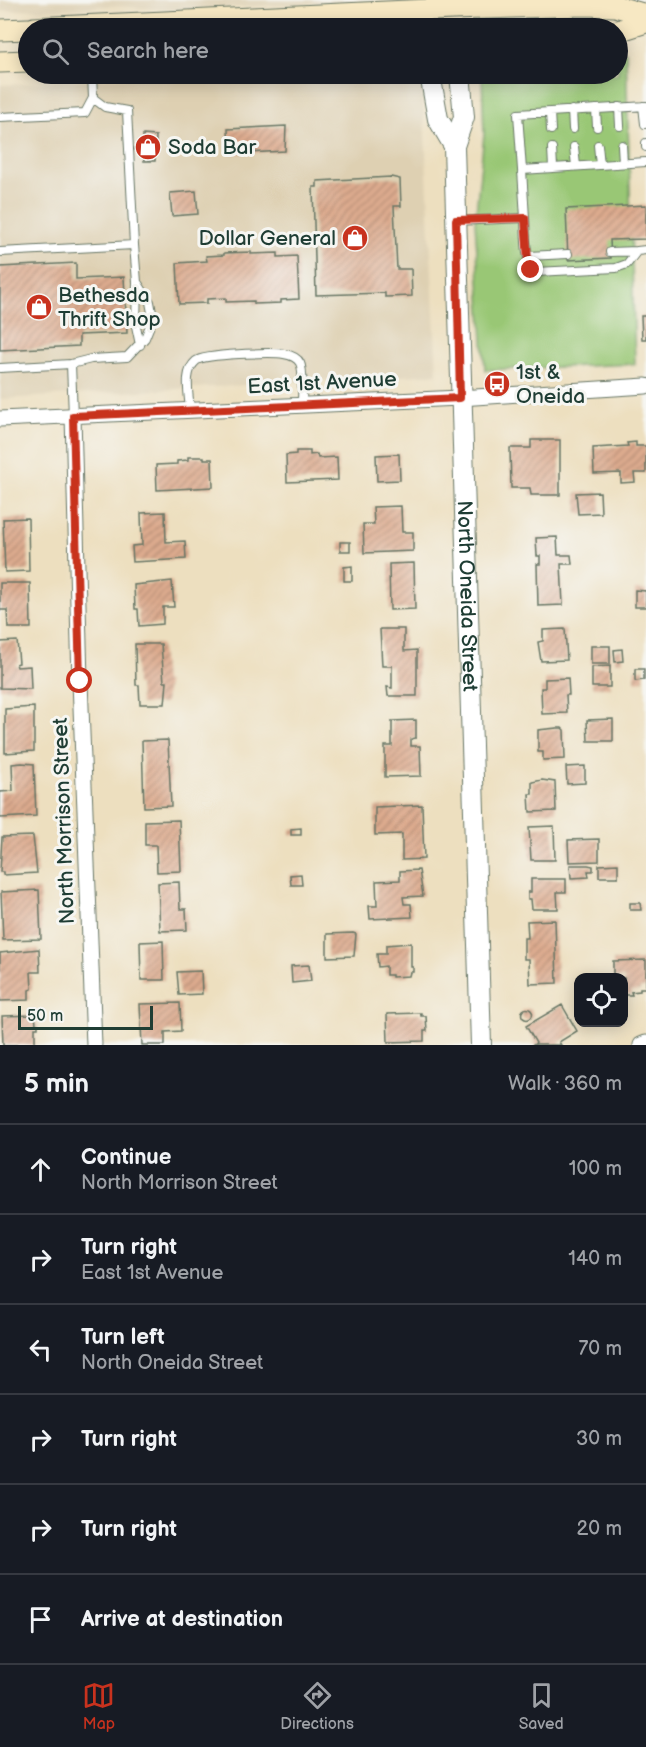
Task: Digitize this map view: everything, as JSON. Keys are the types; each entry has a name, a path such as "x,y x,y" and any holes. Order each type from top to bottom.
{"main road":[{"path":"295,18 584,5 615,6 646,15"},
{"path":"628,28 646,22"},
{"path":"0,30 18,29"},
{"path":"0,62 18,61"}],"street":[{"name":"North Oneida Street","path":"432,84 438,119 454,146"},
{"name":"North Oneida Street","path":"461,84 464,117 454,146 481,1045"},
{"name":"East 1st Avenue","path":"0,419 460,398 646,386"},
{"name":"North Morrison Street","path":"73,416 80,681 94,1045"},
{"path":"641,1045 646,1043"}],"lane":[{"path":"0,117 85,114 93,98 92,84"},
{"path":"93,98 105,107 126,111 137,282 136,326 140,345"},
{"path":"642,250 627,264 616,268 536,272 531,270 527,247 518,114 645,106 645,124"},
{"path":"619,107 620,126"},
{"path":"596,109 597,127"},
{"path":"572,110 573,129"},
{"path":"550,112 550,130"},
{"path":"598,145 600,165"},
{"path":"622,145 623,163"},
{"path":"574,147 576,166"},
{"path":"552,148 553,168"},
{"path":"522,170 646,162"},
{"path":"456,220 525,218"},
{"path":"0,252 134,245"},
{"path":"610,252 642,250"},
{"path":"528,256 568,254"},
{"path":"0,368 71,364 91,359 127,357 140,345 150,329 153,318 150,302 137,282"},
{"path":"190,410 188,379 190,369 197,359 210,356 283,353 295,357 301,364 302,405"},
{"path":"71,364 73,416"}],"shaded area":[{"path":"0,0 385,0 187,10 109,6 0,11"},
{"path":"422,84 437,374 0,399 0,85"}],"green space":[{"path":"482,84 627,84 635,364 485,370 475,222 484,134"}],"building":[{"path":"286,126 285,151 229,154 228,129"},
{"name":"Soda Bar","path":"143,135 156,136 155,161 144,161"},
{"name":"Dollar General","path":"391,177 400,179 401,206 394,206 397,269 411,269 412,296 385,297 385,293 316,295 313,187 317,187 317,181"},
{"path":"196,191 198,214 172,216 170,193"},
{"path":"646,205 646,239 610,240 611,258 568,260 566,209"},
{"path":"251,252 251,254 278,253 278,257 297,256 299,299 281,300 281,303 254,304 254,301 226,302 226,298 207,299 207,303 179,304 177,263 207,261 206,256 224,255 224,253"},
{"name":"Bethesda Thrift Shop","path":"76,263 76,279 124,277 127,333 79,335 79,346 0,350 0,267"},
{"path":"641,316 646,316 646,339 642,339"},
{"path":"531,440 560,440 560,495 531,495 530,488 511,488 510,448 531,448"},
{"path":"636,442 636,446 646,446 646,473 634,473 635,482 621,483 621,473 594,474 593,448 628,446 627,443"},
{"path":"296,451 310,451 310,455 317,454 318,458 337,457 338,480 287,482 286,455 296,454"},
{"path":"399,454 400,480 377,481 376,455"},
{"path":"188,457 212,459 213,487 157,490 156,465 177,464 177,461 188,460"},
{"path":"600,492 601,513 578,514 576,493"},
{"path":"401,506 402,532 413,532 413,551 364,553 363,524 374,524 373,507"},
{"path":"165,512 166,542 185,541 186,559 133,562 132,546 142,545 141,513"},
{"path":"28,518 29,571 5,572 3,519"},
{"path":"557,537 558,555 571,555 572,564 561,564 563,605 538,606 537,564 540,564 540,556 537,556 536,538"},
{"path":"340,542 350,542 350,551 340,551"},
{"path":"414,563 415,609 390,610 389,564"},
{"path":"352,566 352,581 344,581 344,567"},
{"path":"172,581 174,607 163,607 163,624 139,626 138,609 135,609 134,585"},
{"path":"0,583 30,583 31,628 8,628 7,610 0,610"},
{"path":"635,590 646,591 646,607 635,607"},
{"path":"380,629 404,629 404,651 417,650 417,696 388,696 387,687 392,688 392,666 382,666"},
{"path":"565,629 567,660 541,661 538,642 543,641 543,630"},
{"path":"17,641 19,663 16,664 17,667 30,666 31,689 0,688 0,642"},
{"path":"135,644 161,644 164,682 167,682 165,704 140,704 139,685 136,685"},
{"path":"591,646 610,646 610,664 591,664"},
{"path":"622,649 623,661 615,662 614,650"},
{"path":"610,666 610,687 592,687 592,667"},
{"path":"635,669 644,669 644,680 635,681"},
{"path":"568,678 567,713 542,714 541,688 545,688 545,679"},
{"path":"34,707 34,751 5,753 5,709"},
{"path":"613,719 613,741 588,741 587,720"},
{"path":"416,720 416,738 411,739 411,746 420,746 421,776 385,777 385,746 392,746 392,721"},
{"path":"562,728 565,759 543,760 543,752 538,752 538,730"},
{"path":"168,740 171,806 144,807 142,741"},
{"path":"12,764 34,764 36,816 0,818 0,792 13,791"},
{"path":"585,766 585,783 567,784 566,767"},
{"path":"542,780 555,782 556,811 530,812 529,794 532,794 532,782"},
{"path":"422,805 424,859 402,860 402,834 375,835 375,807"},
{"path":"179,820 181,871 157,872 156,845 145,845 145,821"},
{"path":"554,826 555,860 531,860 529,827"},
{"path":"301,828 301,835 291,835 291,829"},
{"path":"33,836 37,873 3,875 3,872 0,872 2,837"},
{"path":"599,839 599,861 569,862 568,840"},
{"path":"618,864 618,877 599,877 599,865"},
{"path":"570,865 593,866 593,871 588,871 589,877 571,878"},
{"path":"419,870 423,896 403,897 404,904 411,904 412,917 370,919 369,906 377,906 376,881 400,880 400,871"},
{"path":"301,874 302,885 291,885 290,875"},
{"path":"531,879 566,879 566,892 557,892 558,909 532,909 531,899 528,899 528,892 531,892"},
{"path":"179,882 180,909 186,909 187,930 160,931 158,883"},
{"path":"39,890 41,939 3,940 1,892"},
{"path":"630,903 640,903 641,910 630,910"},
{"path":"555,920 557,983 530,984 529,959 524,959 524,938 528,938 527,921"},
{"path":"327,934 356,934 354,956 327,957"},
{"path":"163,941 164,980 141,980 140,942"},
{"path":"411,943 413,972 410,972 409,976 392,977 392,975 386,975 386,966 378,967 377,954 386,954 386,945"},
{"path":"39,949 40,972 31,972 32,989 29,990 29,1000 0,1001 0,953"},
{"path":"646,960 646,988 640,988 640,991 631,992 632,995 628,995 628,973 613,973 613,961"},
{"path":"309,965 311,981 292,983 291,966"},
{"path":"201,971 202,994 179,995 177,972"},
{"path":"180,1003 181,1031 165,1032 165,1045 142,1045 140,1004"},
{"path":"562,1005 577,1031 559,1042 561,1045 533,1045 536,1043 526,1026"},
{"path":"527,1008 533,1014 527,1020 521,1014"},
{"path":"421,1013 421,1016 426,1016 427,1031 424,1031 424,1041 388,1042 387,1014"},
{"path":"35,1015 38,1028 35,1028 35,1045 3,1045 2,1016"}],"place":[{"name":"Soda Bar","path":"148,147"},
{"name":"Dollar General","path":"355,238"},
{"name":"Bethesda Thrift Shop","path":"39,307"},
{"name":"1st & Oneida","path":"497,384"}],"route":[{"path":"80,681 73,416 460,398 456,220 525,218 528,261 531,270"}]}
